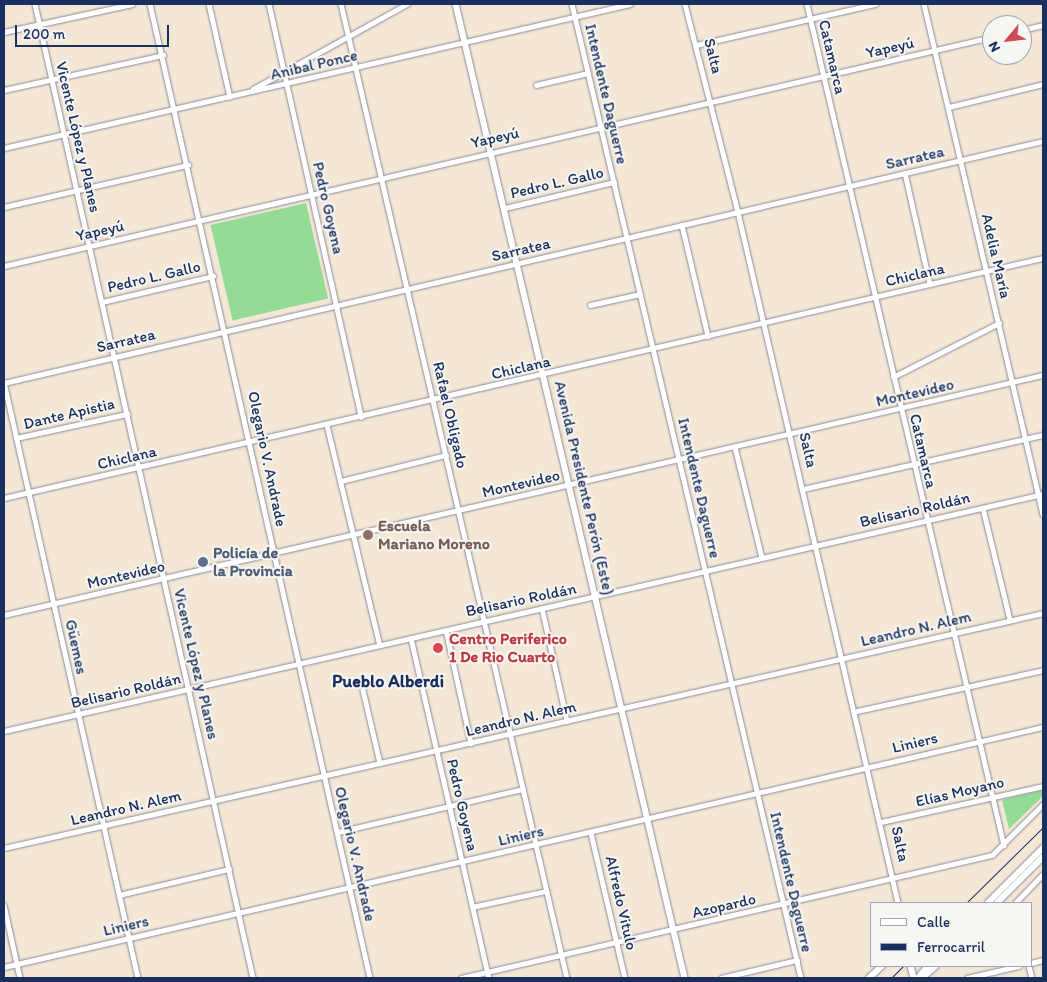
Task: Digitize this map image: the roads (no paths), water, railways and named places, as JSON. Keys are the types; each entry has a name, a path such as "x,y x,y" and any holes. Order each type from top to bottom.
{"main road":[{"name":"Avenida Presidente Perón (Este)","path":"456,4 519,264 543,376 685,978"},
{"path":"989,902 1043,848"},
{"path":"998,902 1043,857"},
{"path":"869,978 881,967"},
{"path":"916,978 927,967"},
{"path":"922,978 935,967"}],"street":[{"name":"Vicente López y Planes","path":"35,4 254,978"},
{"path":"4,32 132,4"},
{"name":"Olegario V. Andrade","path":"150,4 226,331 274,554 370,978"},
{"path":"209,4 230,97"},
{"name":"Pedro Goyena","path":"269,4 361,417"},
{"name":"Rafael Obligado","path":"342,4 567,978"},
{"path":"393,4 395,10"},
{"path":"247,93 407,4"},
{"name":"Intendente Daguerre","path":"572,4 801,978"},
{"name":"Anibal Ponce","path":"4,148 176,110 628,4"},
{"name":"Salta","path":"685,4 738,212 857,711 898,902"},
{"name":"Catamarca","path":"807,4 874,297 1004,845"},
{"path":"696,45 875,4"},
{"name":"Adelia María","path":"924,4 1041,495 1043,514"},
{"name":"Yapeyú","path":"4,266 491,151 982,39"},
{"path":"4,90 163,55"},
{"path":"536,85 588,73"},
{"path":"949,107 1043,84"},
{"name":"Sarratea","path":"4,382 1043,141"},
{"path":"4,207 188,164"},
{"path":"905,173 930,284"},
{"name":"Pedro L. Gallo","path":"505,208 614,182"},
{"path":"682,225 708,336"},
{"name":"Chiclana","path":"4,498 543,376 1043,258"},
{"name":"Pedro L. Gallo","path":"102,302 213,276"},
{"path":"590,306 640,294"},
{"path":"893,377 999,323"},
{"name":"Montevideo","path":"4,615 354,536 1043,375"},
{"name":"Güemes","path":"4,382 138,978"},
{"name":"Dante Apistia","path":"16,438 127,414"},
{"path":"327,425 380,645"},
{"path":"803,489 1043,436"},
{"path":"735,447 762,558"},
{"path":"341,481 446,455"},
{"name":"Belisario Roldán","path":"4,731 1041,495"},
{"path":"983,508 1010,620"},
{"path":"542,608 567,721"},
{"name":"Leandro N. Alem","path":"4,848 1043,612"},
{"path":"446,630 471,742"},
{"name":"Pedro Goyena","path":"411,638 489,978"},
{"path":"857,711 1043,670"},
{"path":"363,690 380,763"},
{"name":"Liniers","path":"4,967 350,889 758,794 869,766 1043,727"},
{"name":"Elías Moyano","path":"881,822 1043,786"},
{"path":"338,832 523,789"},
{"path":"1004,845 1043,804"},
{"name":"Alfredo Vitulo","path":"591,833 625,978"},
{"name":"Azopardo","path":"461,978 562,957 992,855 1004,845"},
{"path":"119,895 229,869"},
{"path":"1016,902 1043,874"},
{"path":"472,907 546,891"},
{"path":"4,905 20,978"},
{"path":"721,978 797,960"},
{"path":"967,978 1014,967"}],"railway":[{"path":"967,902 1043,827"},
{"path":"891,978 902,967"}],"place":[{"name":"Escuela Mariano Moreno","path":"368,535"},
{"name":"Policía de la Provincia","path":"203,562"},
{"name":"Centro Periferico 1 De Rio Cuarto","path":"438,648"}],"district":[{"name":"Pueblo Alberdi","path":"388,681"}]}
